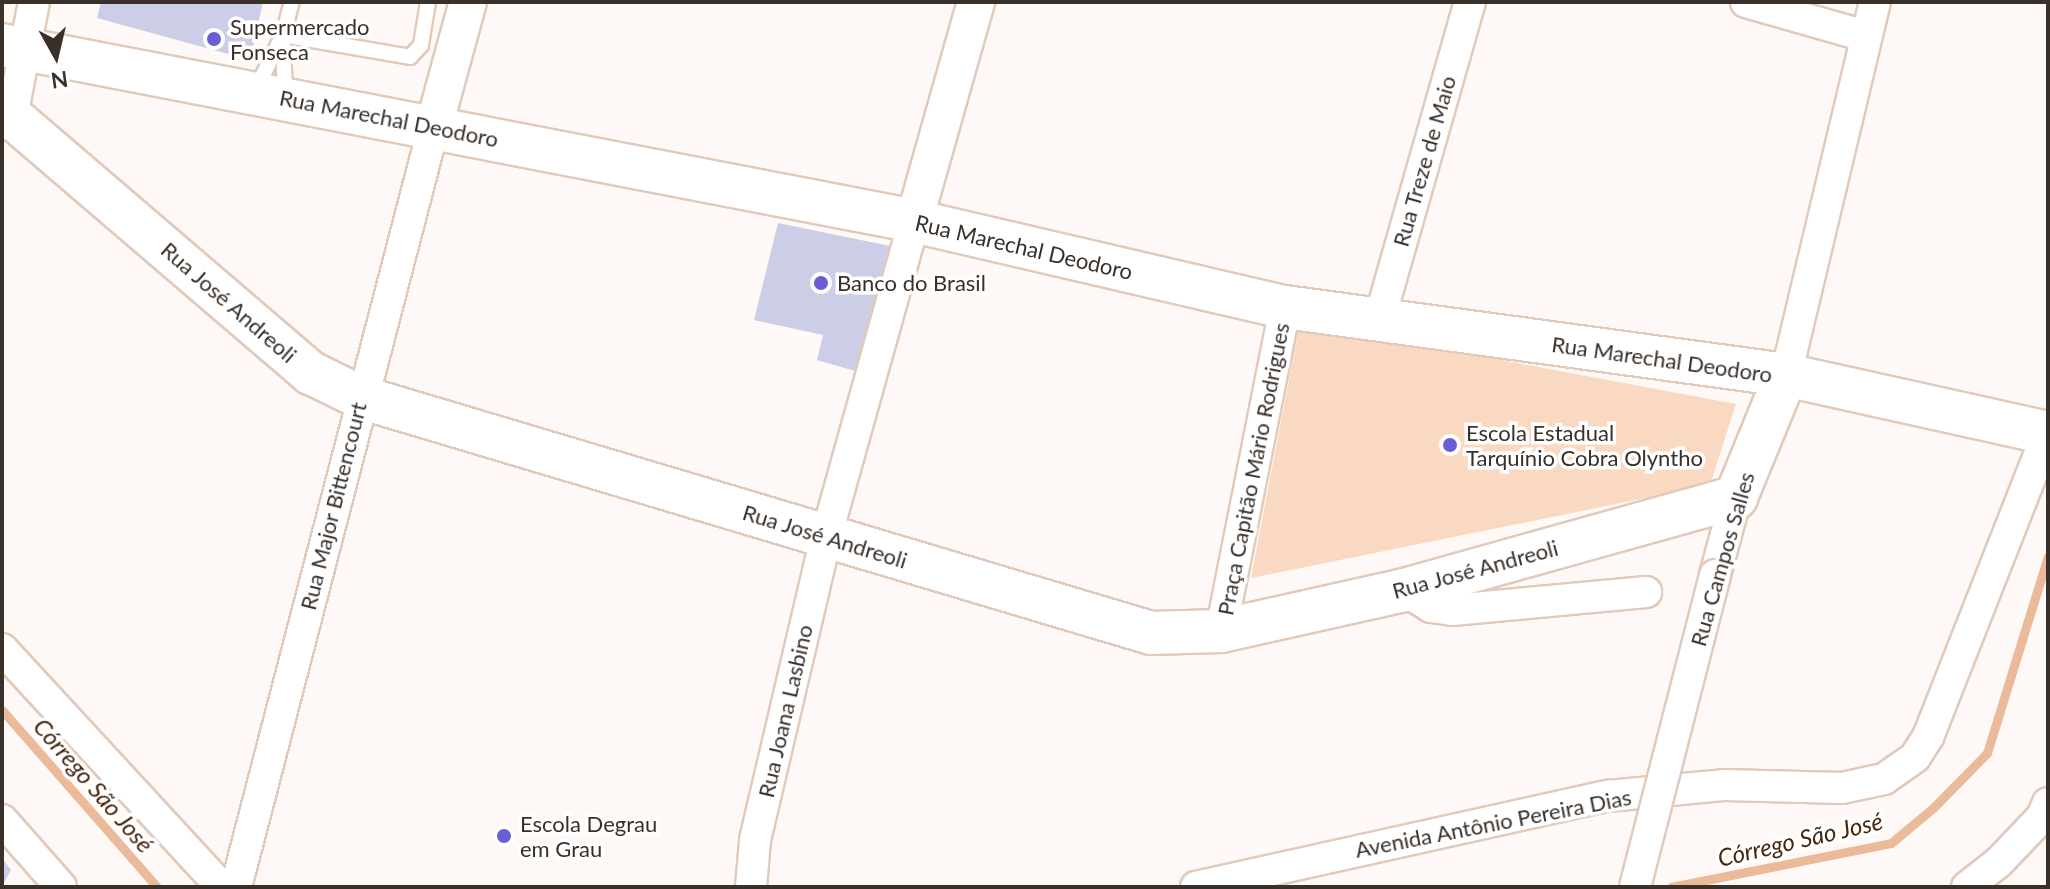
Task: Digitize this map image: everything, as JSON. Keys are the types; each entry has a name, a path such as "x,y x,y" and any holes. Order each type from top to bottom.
{"main road":[{"name":"Rua Marechal Deodoro","path":"14,47 914,221 1285,307 1786,375 2048,433"},
{"name":"Rua José Andreoli","path":"7,118 311,373 360,397 1151,633 1221,631 1404,590 1736,497"},
{"name":"Rua Campos Salles","path":"1736,497 1786,375"}],"street":[{"path":"7,118 14,47 34,2"},
{"path":"434,126 468,2"},
{"path":"914,221 976,2"},
{"name":"Rua Treze de Maio","path":"1379,321 1470,2"},
{"path":"1746,2 1865,36"},
{"name":"Rua Campos Salles","path":"1786,375 1875,2"},
{"name":"Rua Major Bittencourt","path":"236,887 360,397 434,126"},
{"name":"Rua Joana Lasbino","path":"751,887 755,840 826,537 914,221"},
{"name":"Praça Capitão Mário Rodrigues","path":"1221,631 1285,307"},
{"name":"Avenida Antônio Pereira Dias","path":"1196,887 1608,796 1725,785 1842,788 1884,779 1915,757 1928,737 2048,433"},
{"name":"Rua Campos Salles","path":"1635,887 1736,497"},
{"path":"1404,590 1431,607 1452,610 1646,592"},
{"path":"2,649 222,887"},
{"path":"1967,887 1998,863 2042,817 2048,803"},
{"path":"2,820 61,887"}],"lane":[{"path":"270,96 292,2"},
{"path":"283,35 410,57 421,45 428,2"},
{"path":"270,96 283,35"}],"shaded area":[{"path":"1300,322 1736,404 1710,485 1251,578"}],"building":[{"name":"Supermercado Fonseca","path":"101,2 263,2 250,60 97,18"},
{"name":"Banco do Brasil","path":"778,223 890,246 855,371 817,360 823,335 754,320"},
{"path":"2,858 11,870 2,886"}],"waterway":[{"name":"Córrego São José","path":"1671,887 1891,843 1933,808 1987,753 2048,556"},
{"name":"Córrego São José","path":"2,710 157,887"}],"place":[{"name":"Supermercado Fonseca","path":"214,39"},
{"name":"Banco do Brasil","path":"821,283"},
{"name":"Escola Estadual Tarquínio Cobra Olyntho","path":"1450,445"},
{"name":"Escola Degrau em Grau","path":"504,836"}]}
